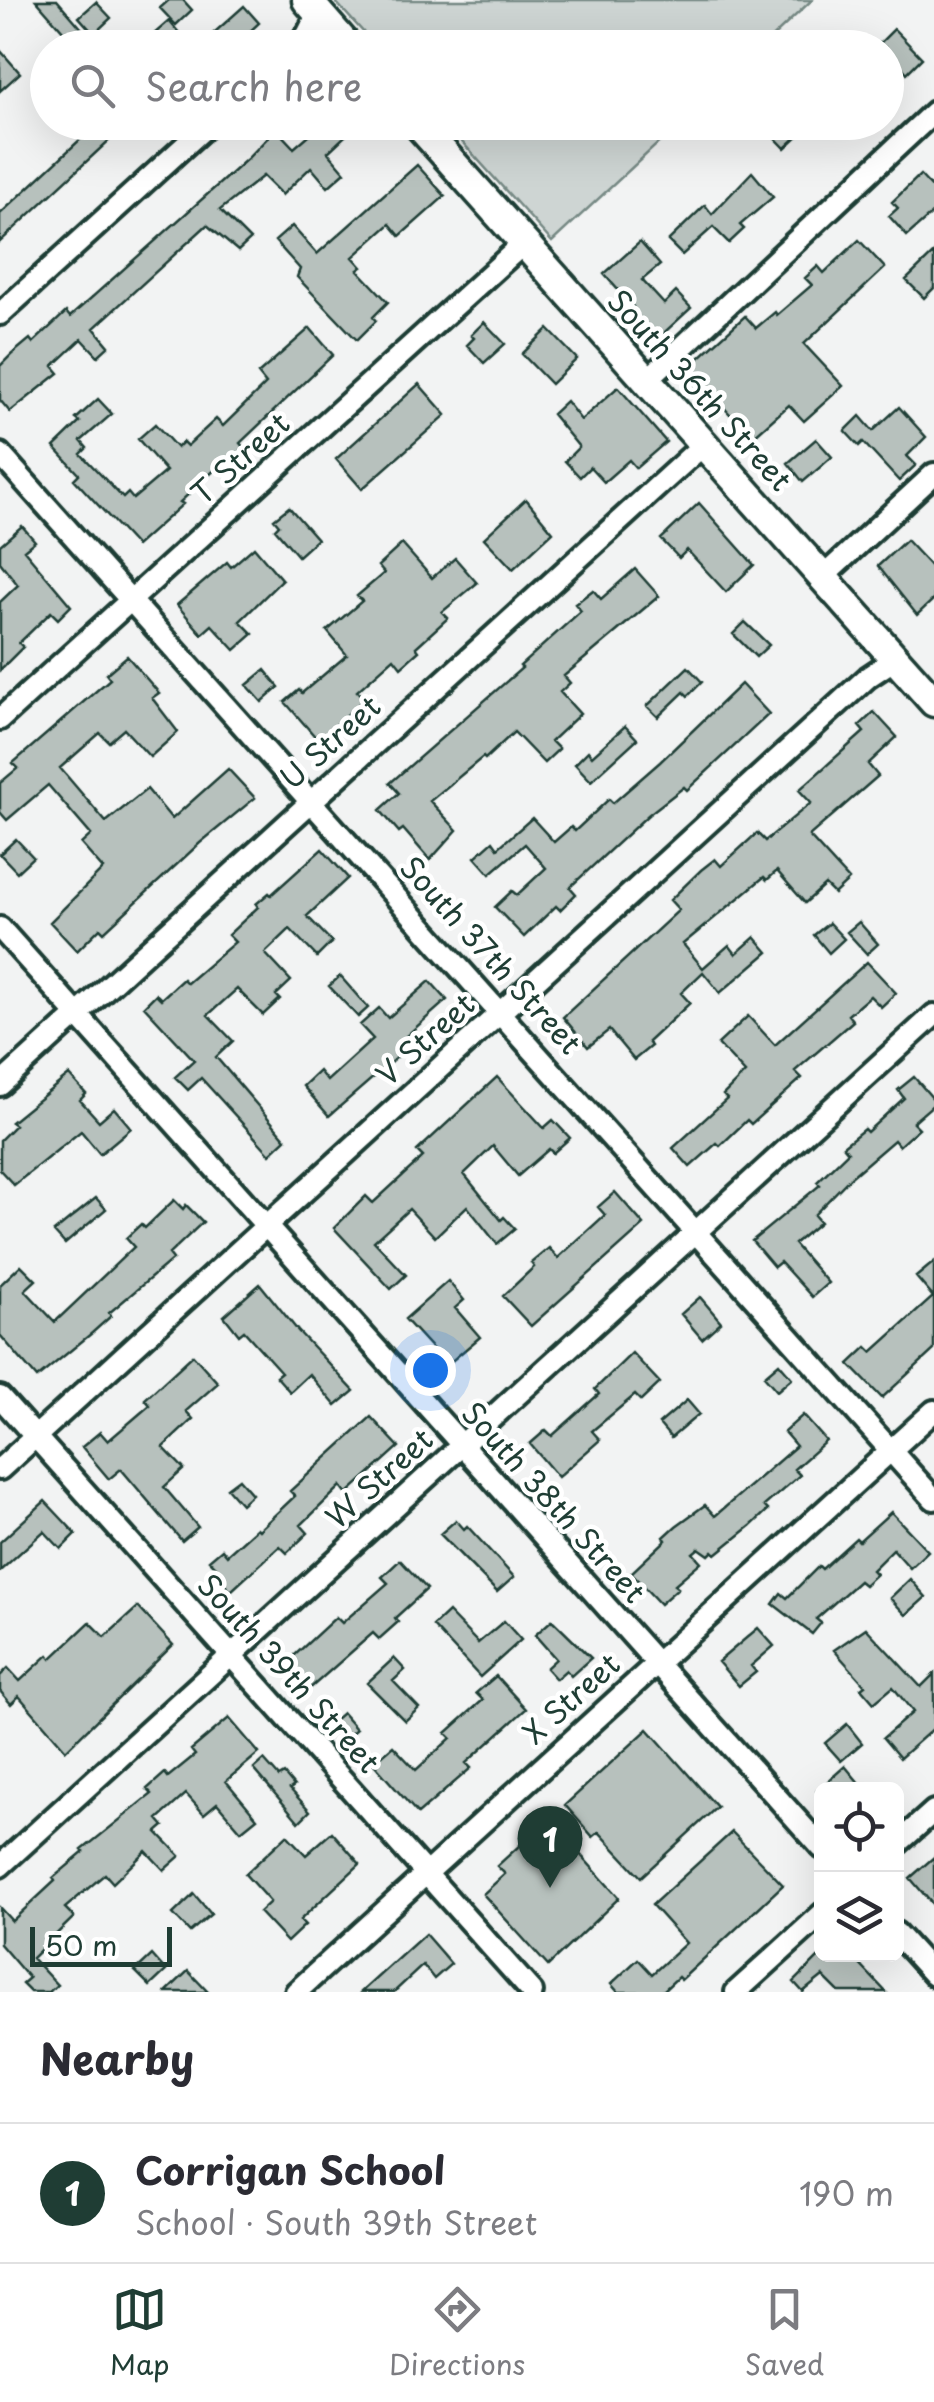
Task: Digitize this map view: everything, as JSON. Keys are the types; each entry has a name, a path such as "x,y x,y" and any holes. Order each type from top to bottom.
{"main road":[{"path":"313,6 334,30"},
{"name":"South 36th Street","path":"432,140 934,702"}],"street":[{"path":"648,380 934,112"},
{"path":"0,314 191,140"},
{"name":"T Street","path":"0,719 523,244"},
{"name":"U Street","path":"0,1086 703,446"},
{"name":"South 37th Street","path":"0,454 934,1499"},
{"path":"823,577 934,474"},
{"name":"V Street","path":"0,1469 868,677 895,659"},
{"name":"South 38th Street","path":"0,928 814,1839"},
{"name":"W Street","path":"0,1866 934,1015"},
{"name":"South 39th Street","path":"0,1397 532,1992"},
{"name":"X Street","path":"296,1992 934,1411"},
{"path":"904,1838 934,1811"},
{"path":"736,1992 814,1921"},
{"path":"904,1942 934,1975"}],"shaded area":[{"path":"334,0 812,0 780,30 361,30"},
{"path":"460,140 662,140 552,242"}],"building":[{"path":"36,0 57,0 83,30 62,30"},
{"path":"169,0 183,0 192,10 176,25 160,8"},
{"path":"96,2 111,18 98,30 90,30 79,17"},
{"path":"244,6 259,23 251,30 217,30"},
{"path":"169,21 177,30 159,30"},
{"path":"904,39 922,58 907,73 904,69"},
{"path":"0,50 20,73 0,91"},
{"path":"80,140 110,140 0,242 0,214"},
{"path":"265,140 286,140 294,148 303,140 341,140 328,152 345,172 328,187 311,167 282,195 263,176 220,210 250,240 238,251 207,225 94,328 109,346 98,356 82,339 53,366 59,373 10,412 0,400 0,366 11,355 30,339 33,343 66,312 70,317"},
{"path":"777,140 794,140 785,148"},
{"path":"417,165 445,196 400,236 390,224 353,257 362,267 358,270 388,302 357,340 297,277 300,269 275,241 292,226 317,254"},
{"path":"752,172 773,197 740,225 744,229 729,243 713,227 682,255 668,241 705,205 712,214"},
{"path":"920,175 934,190 934,212 907,236 889,216 898,208 892,202"},
{"path":"859,240 885,268 804,344 843,386 804,421 789,405 752,438 717,400 708,408 679,376 745,316 756,328 775,312 777,315 812,285 805,278 818,266 824,273"},
{"path":"640,242 660,265 642,280 664,304 676,292 691,308 653,343 626,314 633,307 604,274"},
{"path":"934,253 934,288 924,298 906,280"},
{"path":"484,322 505,344 484,363 467,345"},
{"path":"310,328 333,355 240,443 244,448 222,468 220,465 136,546 74,479 79,474 54,447 98,399 112,414 81,441 87,448 81,454 123,498 128,493 133,499 166,471 138,439 155,424 177,448 183,442 187,446 216,419 223,426 266,384 258,374"},
{"path":"548,329 577,359 551,384 522,354"},
{"path":"419,384 446,415 362,489 336,459"},
{"path":"618,387 666,442 636,468 629,460 604,482 590,467 580,477 565,461 579,447 552,414 566,401 581,420"},
{"path":"899,407 926,437 907,456 916,465 899,481 863,442 859,446 845,431 860,416 873,431"},
{"path":"816,439 832,457 803,482 788,463"},
{"path":"526,499 553,532 513,569 484,538"},
{"path":"699,503 754,565 726,592 687,550 679,558 661,539"},
{"path":"289,507 317,539 298,556 275,529 279,525 274,519"},
{"path":"22,526 35,541 24,550 71,606 58,619 51,612 19,643 23,647 0,670 0,602 18,585 0,562 0,545"},
{"path":"906,540 934,570 934,599 917,615 878,566"},
{"path":"402,544 432,578 455,558 477,583 442,612 448,618 416,647 419,651 401,667 394,658 357,691 364,699 319,741 285,702 299,690 302,693 347,655 327,631 362,601 357,596 384,573 378,566"},
{"path":"254,547 282,580 240,621 253,634 235,650 212,625 202,634 177,605 227,562 231,567"},
{"path":"635,569 659,596 564,676 570,683 560,692 580,714 551,741 559,749 544,763 514,732 430,801 457,830 430,860 380,810 399,793 390,783 581,611 575,604 593,590 601,599"},
{"path":"745,622 769,645 756,657 733,634"},
{"path":"127,656 159,693 152,698 178,732 150,757 124,729 109,742 100,733 60,768 106,822 147,789 172,819 228,769 255,798 104,932 100,928 77,951 50,922 103,869 81,844 91,835 48,785 7,820 0,812 0,783 18,768 13,763 110,679 106,674"},
{"path":"688,667 702,682 688,696 684,692 658,717 647,706"},
{"path":"265,670 279,687 262,702 247,685"},
{"path":"741,684 769,714 687,790 684,787 648,815 570,887 576,894 560,910 556,906 524,937 495,907 512,891 517,895 546,868 525,844 490,874 475,857 493,841 498,848 532,818 554,842 571,827 575,831 609,799 613,803 660,762"},
{"path":"874,712 897,737 868,764 878,776 809,836 849,880 834,894 825,885 805,903 777,871 767,880 764,877 683,944 703,968 729,945 736,954 755,937 768,952 720,993 703,972 681,993 690,1003 634,1060 609,1030 588,1047 563,1017 679,910 670,900 701,870 715,859 721,866 757,833 765,841 811,803 799,790 864,732 859,726"},
{"path":"625,726 637,739 591,781 575,764 588,751 592,756"},
{"path":"16,839 33,857 17,872 0,854"},
{"path":"322,849 348,878 307,916 332,942 317,957 290,929 265,953 291,981 276,995 280,999 263,1015 237,989 208,1015 233,1041 216,1057 286,1139 270,1154 201,1078 188,1090 175,1077 194,1060 144,1006 156,994 161,999 183,979 187,983 235,942 228,935 258,907 256,904"},
{"path":"859,922 878,944 867,954 847,932"},
{"path":"829,923 844,939 829,953 814,935"},
{"path":"867,962 896,993 881,1007 870,996 848,1015 853,1021 795,1071 802,1078 751,1124 747,1120 690,1167 673,1148 727,1099 723,1095 745,1073 718,1044 748,1016 775,1045"},
{"path":"340,976 368,1008 358,1017 329,986"},
{"path":"430,981 447,1000 405,1037 412,1044 329,1116 303,1086 319,1071 327,1081 373,1039 360,1025 379,1008 388,1018"},
{"path":"69,1075 86,1094 80,1100 99,1121 114,1108 131,1128 100,1154 81,1131 14,1185 0,1170 0,1140 15,1125 11,1122"},
{"path":"497,1077 544,1128 553,1120 570,1138 553,1153 549,1149 518,1176 493,1146 464,1174 501,1220 504,1217 515,1229 497,1244 467,1206 435,1237 409,1209 374,1241 406,1275 391,1289 334,1228 366,1196 373,1203 423,1157 417,1151"},
{"path":"914,1077 934,1100 913,1122 919,1128 899,1146 894,1140 851,1177 814,1215 820,1222 794,1244 828,1283 812,1297 780,1262 774,1267 752,1241 820,1185 817,1182 848,1152 843,1146 864,1129 867,1132 904,1098 898,1090"},
{"path":"615,1192 644,1225 531,1326 503,1296 549,1248 558,1258 605,1215 598,1207"},
{"path":"96,1198 106,1209 65,1244 54,1232"},
{"path":"174,1200 183,1209 186,1205 203,1222 169,1254 173,1259 37,1378 0,1335 0,1285 21,1265 36,1280 25,1290 55,1322 134,1247 126,1238 141,1224 145,1228"},
{"path":"934,1262 934,1350 882,1398 849,1364 867,1347 872,1352 933,1297 916,1277"},
{"path":"448,1281 464,1300 455,1308 480,1337 447,1365 405,1319"},
{"path":"260,1284 354,1391 336,1406 309,1374 290,1392 276,1376 281,1372 244,1331 239,1335 224,1316"},
{"path":"700,1297 721,1322 702,1339 681,1314"},
{"path":"632,1353 660,1383 641,1401 635,1395 592,1431 600,1440 558,1477 530,1444 546,1430 552,1436 599,1394 595,1389"},
{"path":"193,1355 218,1383 186,1411 193,1419 163,1447 184,1469 164,1487 198,1527 182,1541 121,1469 109,1479 82,1447 100,1432 108,1441 150,1405 145,1399"},
{"path":"779,1363 792,1378 777,1391 764,1376"},
{"path":"687,1400 699,1414 671,1438 659,1424"},
{"path":"803,1415 826,1441 794,1469 800,1475 764,1506 768,1510 752,1525 716,1554 713,1551 709,1555 699,1548 693,1553 701,1562 674,1585 678,1588 660,1604 631,1573 676,1526 705,1505 715,1516 796,1446 784,1432"},
{"path":"371,1417 399,1447 347,1494 341,1486 301,1525 308,1533 287,1553 280,1546 231,1591 222,1582 219,1585 209,1574 216,1567 209,1560 222,1549 227,1555 259,1530 295,1496 290,1491"},
{"path":"239,1479 252,1494 241,1504 227,1488"},
{"path":"45,1501 76,1534 61,1549 44,1531 0,1571 0,1542"},
{"path":"891,1512 928,1551 910,1568 893,1549 872,1570 876,1574 864,1585 859,1581 816,1619 821,1623 812,1634 773,1604 781,1593 787,1598 819,1566 822,1569"},
{"path":"456,1520 464,1529 467,1526 514,1577 497,1592 440,1534"},
{"path":"400,1560 427,1589 395,1618 398,1622 379,1639 373,1633 306,1692 283,1666 336,1617 342,1623 388,1583 382,1577"},
{"path":"910,1579 926,1597 906,1615 890,1598"},
{"path":"138,1607 173,1645 66,1750 19,1696 11,1704 0,1691 0,1676 8,1668 20,1681 48,1655 51,1659 90,1622 105,1637"},
{"path":"448,1612 478,1643 504,1621 521,1640 480,1677 433,1626"},
{"path":"552,1620 591,1658 571,1676 566,1670 556,1679 546,1668 556,1659 535,1635"},
{"path":"758,1628 774,1646 751,1666 756,1672 739,1686 718,1662"},
{"path":"866,1628 921,1687 934,1674 934,1728 900,1758 883,1738 913,1712 893,1687 874,1703 861,1688 865,1685 834,1650"},
{"path":"394,1658 405,1670 393,1681 419,1708 405,1721 367,1683"},
{"path":"496,1676 526,1709 466,1763 471,1768 418,1814 373,1763 393,1746 416,1770 451,1738 446,1733 483,1700 476,1693"},
{"path":"342,1713 356,1729 342,1742 327,1726"},
{"path":"229,1718 259,1753 226,1781 257,1818 241,1831 217,1803 204,1814 186,1794 158,1819 164,1826 157,1832 180,1856 164,1870 146,1851 113,1883 105,1874 65,1908 74,1917 32,1958 57,1985 49,1992 30,1992 22,1984 29,1978 0,1944 0,1908 12,1921 82,1850 152,1794 147,1789 195,1755 191,1750"},
{"path":"847,1724 862,1743 841,1761 825,1743"},
{"path":"648,1729 717,1807 641,1877 599,1832 593,1837 565,1805"},
{"path":"264,1760 279,1777 284,1774 294,1786 290,1789 310,1811 299,1822 254,1769"},
{"path":"845,1766 858,1782 827,1782"},
{"path":"332,1832 360,1864 300,1920 305,1925 287,1942 259,1912 270,1902 245,1874 287,1835 306,1855"},
{"path":"732,1832 783,1885 681,1980 678,1977 662,1992 618,1992 611,1984 638,1959 652,1974 686,1943 652,1905"},
{"path":"531,1835 553,1859 570,1843 619,1898 548,1966 483,1894 505,1874 497,1866"},
{"path":"934,1857 934,1906 910,1878"},
{"path":"194,1894 211,1914 190,1932 173,1914"},
{"path":"425,1934 451,1964 434,1979 423,1965 394,1992 361,1992"},
{"path":"152,1955 166,1971 150,1986 135,1971"},
{"path":"814,1962 858,1962 886,1992 839,1992 823,1976 803,1992 794,1982"},
{"path":"188,1971 208,1992 166,1992"}],"place":[{"name":"Corrigan School","path":"550,1888"}]}
